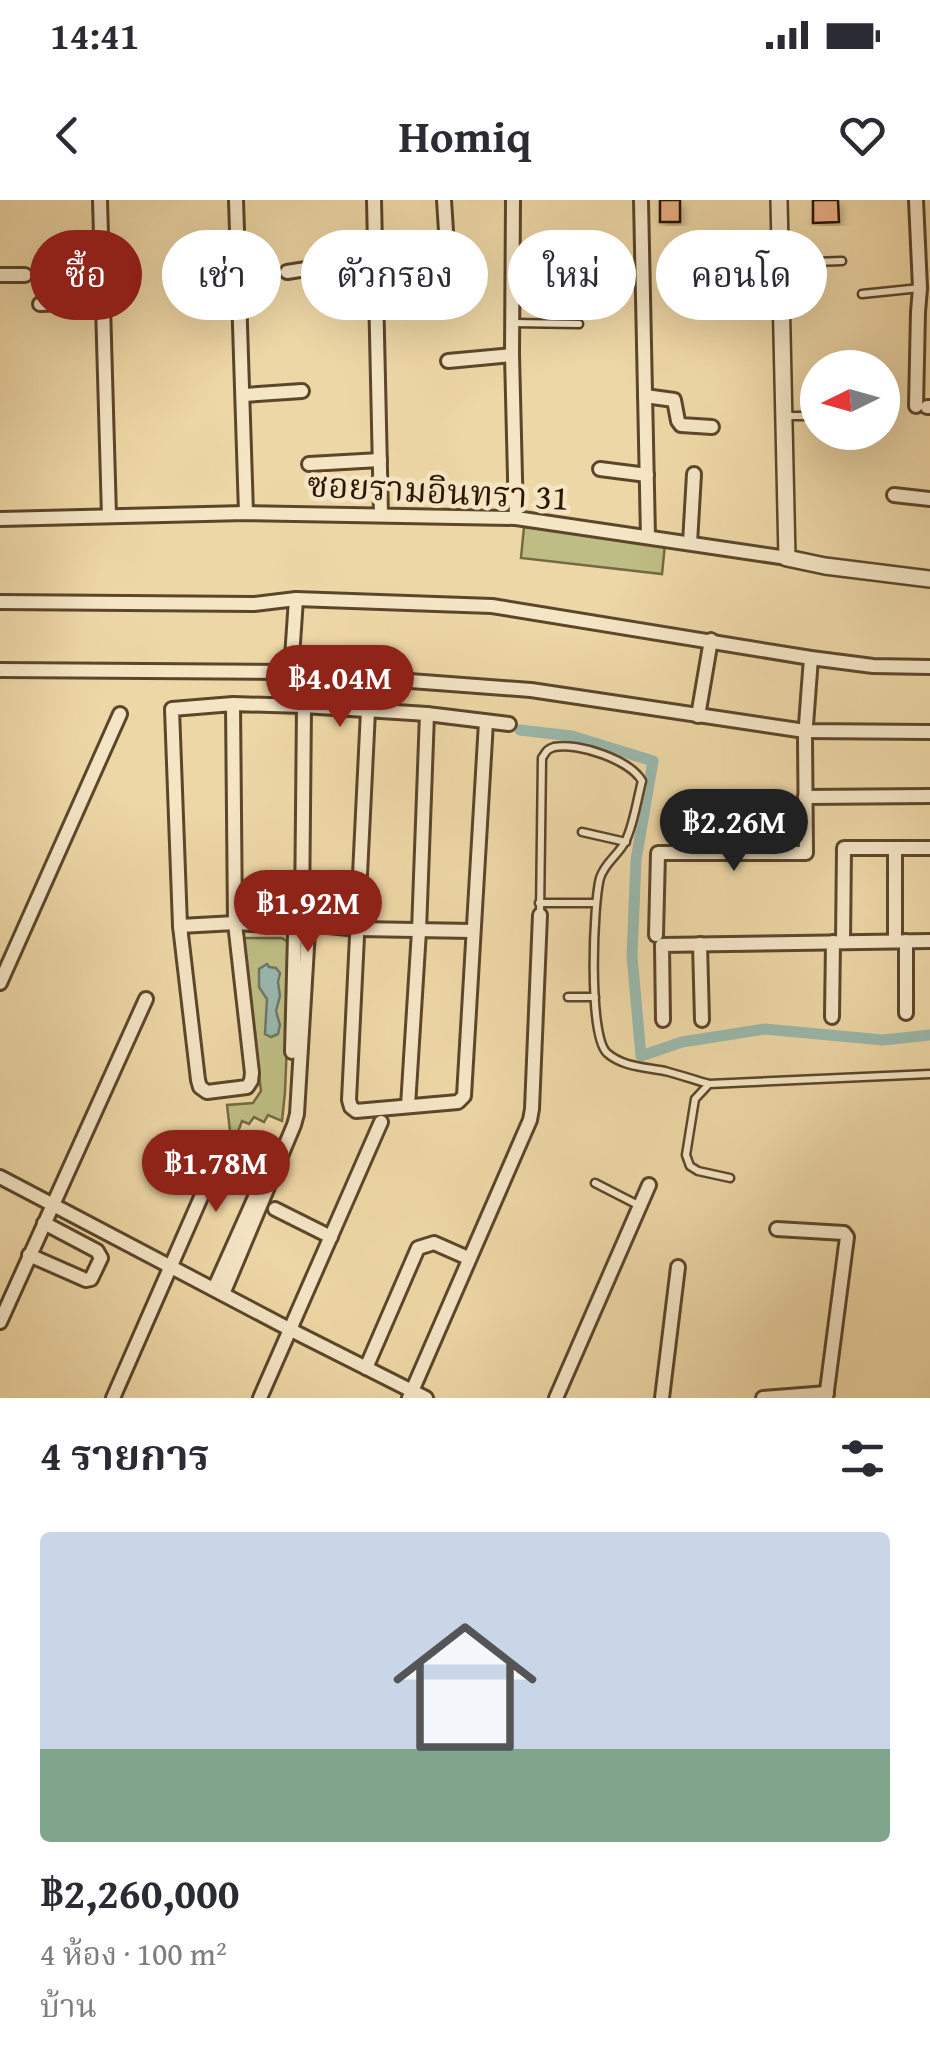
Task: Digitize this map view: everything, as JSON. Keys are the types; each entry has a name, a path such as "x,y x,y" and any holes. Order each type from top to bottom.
{"street":[{"path":"100,200 101,230"},
{"path":"236,200 246,513"},
{"path":"374,200 375,230"},
{"path":"444,200 446,230"},
{"path":"513,200 516,518"},
{"path":"641,200 648,537"},
{"path":"779,200 780,230"},
{"path":"916,200 925,270 920,288 924,311 924,407"},
{"path":"286,272 301,271"},
{"path":"0,275 25,275"},
{"path":"103,320 108,516"},
{"path":"377,320 381,514"},
{"path":"782,320 787,558"},
{"path":"448,361 512,355"},
{"path":"244,396 302,390"},
{"path":"645,396 674,400 681,426 712,426"},
{"path":"309,464 380,460"},
{"path":"600,469 647,474"},
{"path":"690,543 694,474"},
{"path":"894,495 930,499"},
{"name":"ซอยรามอินทรา 31","path":"0,519 246,513 516,518 930,579"},
{"path":"0,602 254,604 296,600 492,606 811,658 872,666 930,667"},
{"path":"291,672 296,600"},
{"path":"698,716 710,640"},
{"path":"656,936 658,854 806,853 805,732 811,658"},
{"path":"0,670 291,672 531,690 805,732 930,732"},
{"path":"233,704 234,923 252,1081 247,1087 207,1092 200,1087 180,926 172,710 233,704 304,706 509,724"},
{"path":"219,1291 294,1125 304,706"},
{"path":"368,711 349,1100 356,1111 458,1102 464,1096 486,722"},
{"path":"0,983 120,714"},
{"path":"408,1106 426,714"},
{"path":"805,797 930,796"},
{"path":"832,1017 844,848 930,848"},
{"path":"895,848 906,1013"},
{"path":"411,1394 532,1109 540,909"},
{"path":"180,926 234,923 472,932"},
{"path":"663,1020 662,944 930,941"},
{"path":"700,944 702,1020"},
{"path":"0,1322 146,999"},
{"path":"260,1398 381,1122"},
{"path":"113,1398 223,1147"},
{"path":"0,1177 411,1394 426,1398"},
{"path":"556,1398 649,1184"},
{"path":"274,1210 331,1237"},
{"path":"29,1255 85,1280 90,1279 101,1258 99,1252 44,1224"},
{"path":"763,1398 827,1396 847,1237 844,1233 777,1229"},
{"path":"366,1368 418,1248 434,1242 468,1258"},
{"path":"662,1398 678,1266"}],"lane":[{"path":"827,261 842,260"},
{"path":"862,294 920,288"},
{"path":"512,323 579,324"},
{"path":"785,416 800,416"},
{"path":"596,903 540,909 542,758 554,747 582,749 615,758 642,781 626,842 601,874 596,903 594,997 602,1045 607,1052 633,1066 710,1084 930,1074"},
{"path":"582,832 626,842"},
{"path":"568,998 594,997"},
{"path":"710,1084 695,1099 686,1154 690,1166 698,1171 730,1178"},
{"path":"595,1183 640,1206"}],"shaded area":[{"path":"524,527 665,544 662,574 521,558"},
{"path":"242,938 282,938 291,944 285,1092 282,1121 268,1115 264,1122 254,1117 249,1124 242,1121 232,1148 227,1105 253,1103 261,1091"}],"water":[{"path":"267,964 280,973 276,1011 280,1025 278,1034 271,1037 265,1034 267,999 259,987 259,969"}],"building":[{"path":"660,200 680,200 680,222 660,222"},
{"path":"813,200 838,200 839,222 813,223"}],"waterway":[{"path":"520,730 572,736 653,761 636,860 632,956 641,1056 682,1042 765,1029 883,1040 930,1035"}]}
